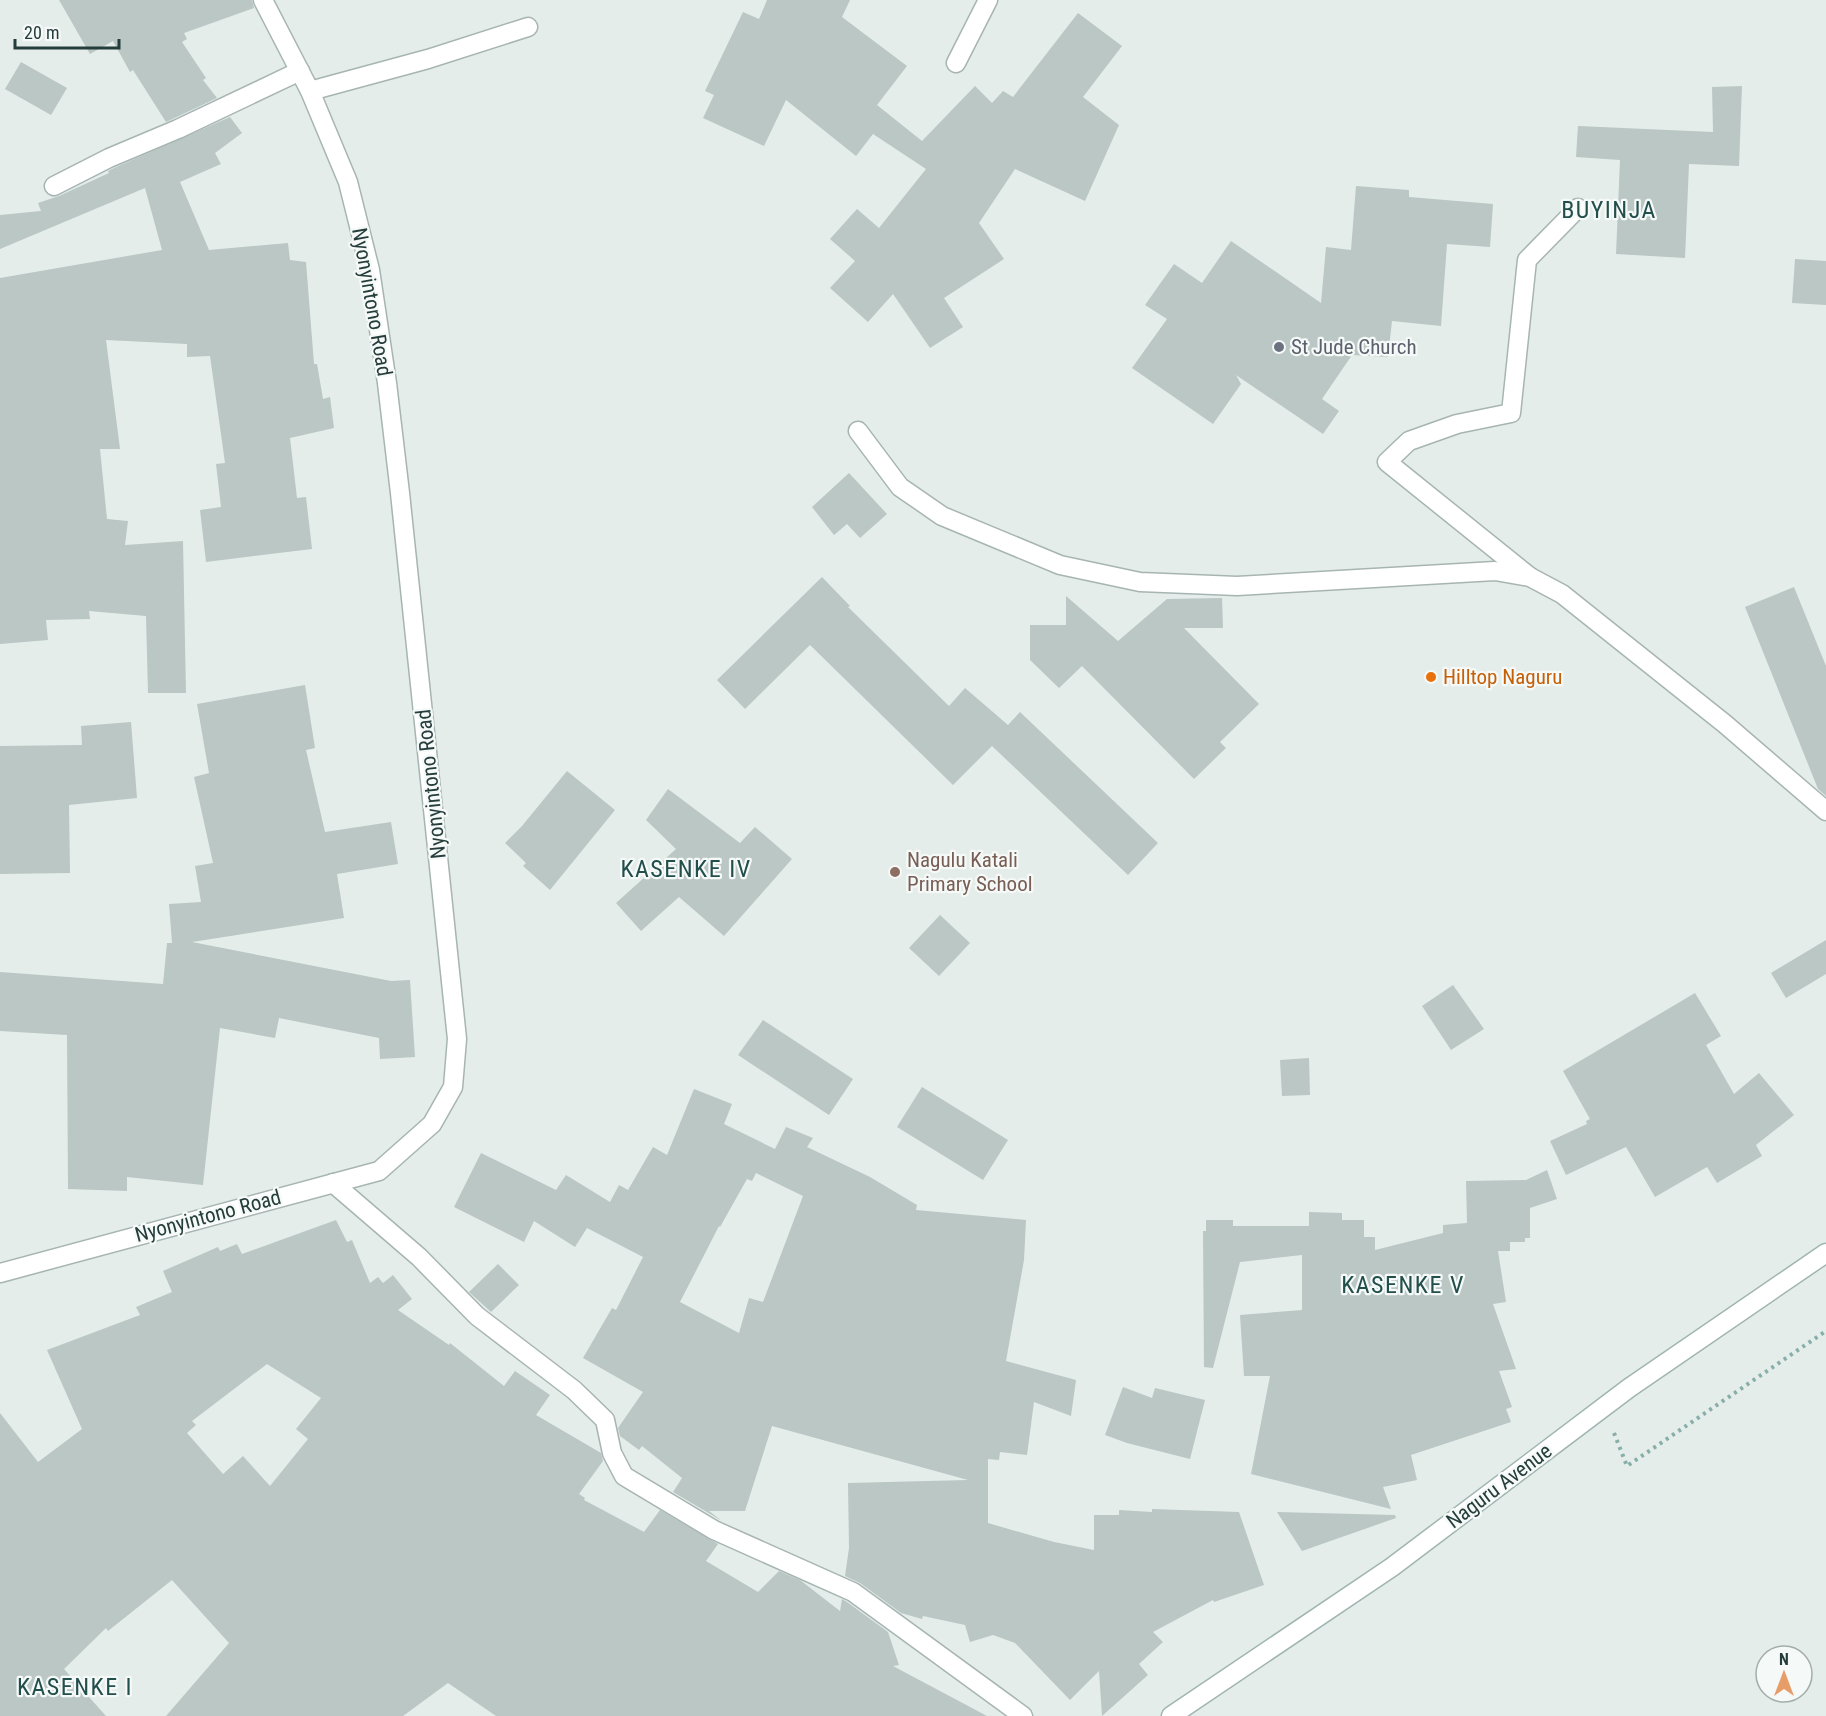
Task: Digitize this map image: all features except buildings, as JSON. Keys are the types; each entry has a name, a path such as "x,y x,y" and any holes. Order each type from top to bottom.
{"street":[{"name":"Nyonyintono Road","path":"0,1273 379,1171 432,1124 453,1087 457,1039 400,493 372,282 348,182 310,91 263,0"},
{"path":"956,63 988,0"},
{"path":"310,91 428,59 528,27"},
{"path":"54,186 300,71"},
{"path":"1578,207 1527,260 1511,413 1457,424 1409,441 1387,462 1530,577 1571,601 1725,724 1826,811"},
{"path":"858,431 900,488 942,516 1060,565 1140,582 1237,586 1495,571 1530,577"},
{"path":"333,1183 419,1257 477,1316 574,1390 605,1420 612,1454 624,1476 714,1530 853,1592 1023,1716"},
{"name":"Naguru Avenue","path":"1171,1716 1392,1567 1604,1407 1826,1253"}],"path":[{"path":"1604,1407 1627,1466 1826,1331"}],"place":[{"name":"St Jude Church","path":"1279,347"},
{"name":"Hilltop Naguru","path":"1431,677"},
{"name":"Nagulu Katali Primary School","path":"895,872"}],"district":[{"name":"BUYINJA","path":"1609,210"},
{"name":"KASENKE IV","path":"686,869"},
{"name":"KASENKE V","path":"1403,1285"},
{"name":"KASENKE I","path":"75,1687"}]}
